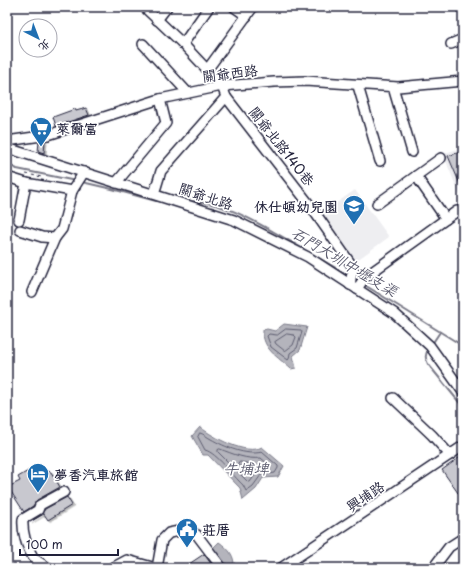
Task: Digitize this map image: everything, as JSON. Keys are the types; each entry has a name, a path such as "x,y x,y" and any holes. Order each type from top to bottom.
{"street":[{"path":"144,7 183,44 222,86"},
{"path":"157,20 167,7"},
{"path":"183,44 209,7"},
{"path":"234,7 247,16"},
{"path":"207,70 253,7"},
{"path":"451,44 463,39"},
{"path":"143,44 188,93"},
{"name":"關爺西路","path":"7,141 48,135 160,99 222,86 305,81 358,86 393,87 463,81"},
{"name":"關爺北路140巷","path":"222,86 226,97 309,204 353,266 353,287"},
{"path":"358,86 380,161"},
{"path":"393,87 412,152"},
{"path":"154,194 161,171 226,97"},
{"path":"116,183 166,123 160,99"},
{"name":"關爺北路","path":"7,148 234,220 308,258 394,313 430,346 463,392"},
{"path":"377,204 441,158"},
{"path":"32,292 54,238 62,229 72,191 84,172"},
{"path":"416,176 446,219"},
{"path":"7,177 26,183 72,191"},
{"path":"19,220 26,183"},
{"path":"353,287 457,211"},
{"path":"20,230 42,237 54,238"},
{"path":"393,398 432,434 450,455"},
{"name":"興埔路","path":"281,568 463,446"},
{"path":"49,568 33,558 23,534 23,519 38,510 40,505 64,492"},
{"path":"112,568 127,560 157,568 162,540 169,533 184,530 191,531 197,535 222,568"},
{"path":"434,568 449,547 463,538"}],"path":[{"path":"24,174 47,178"}],"shaded area":[{"path":"463,147 463,203 443,154"},
{"name":"休仕頓幼兒園","path":"355,190 389,237 353,263 319,215"}],"water":[{"path":"284,324 307,327 300,350 293,356 296,368 291,369 276,356 268,348 263,337 263,330 267,329 275,331"},
{"name":"牛埔埤","path":"200,427 213,436 239,447 255,449 262,447 284,466 278,477 263,478 256,489 243,500 240,488 208,455 203,455 192,436"},
{"path":"219,542 231,553 234,568 226,568 213,548"}],"building":[{"path":"86,108 89,115 56,126 53,117 75,109 76,111"},
{"path":"45,141 44,153 38,151 39,142"},
{"path":"463,151 463,191 448,156"},
{"path":"463,455 463,491 458,493 442,470"},
{"path":"33,468 51,472 60,487 37,500 33,506 24,512 8,487 20,481 18,477"},
{"path":"67,497 72,505 48,520 44,514 30,522 41,515 45,509"},
{"path":"204,554 214,568 183,568"}],"waterway":[{"name":"石門大圳中壢支渠","path":"7,164 17,169 76,181"},
{"name":"石門大圳中壢支渠","path":"82,182 161,201"},
{"name":"石門大圳中壢支渠","path":"188,201 211,204 243,216 264,226 349,276"},
{"name":"石門大圳中壢支渠","path":"363,284 463,346"},
{"name":"石門大圳中壢支渠","path":"432,344 440,332"},
{"name":"石門大圳中壢支渠","path":"428,350 426,353 426,360 428,364 463,407"}],"place":[{"name":"萊爾富","path":"41,148"},
{"name":"休仕頓幼兒園","path":"354,226"},
{"name":"夢香汽車旅館","path":"38,494"},
{"name":"莊厝","path":"187,548"}]}
